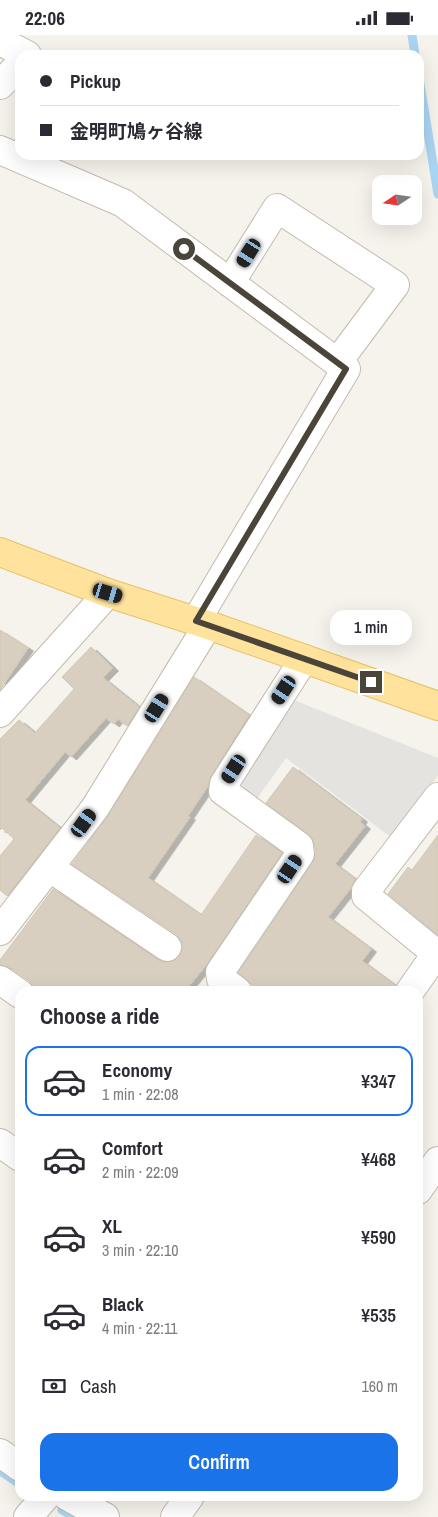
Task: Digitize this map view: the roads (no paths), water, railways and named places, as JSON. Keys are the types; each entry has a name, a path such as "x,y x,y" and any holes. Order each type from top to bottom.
{"main road":[{"path":"0,552 108,593 202,623 438,706"}],"street":[{"path":"0,41 17,50"},
{"path":"0,85 15,69"},
{"path":"0,150 15,156"},
{"path":"0,931 95,807 346,369 123,203 23,160"},
{"path":"230,283 277,208 395,285 337,363"},
{"path":"0,713 108,593"},
{"path":"230,986 221,979 220,972 300,854 299,847 223,791 224,784 304,659"},
{"path":"414,986 437,954 366,896 366,891 438,797"},
{"path":"50,868 167,947"},
{"path":"0,980 15,990"},
{"path":"0,1143 15,1154"},
{"path":"423,1183 438,1161"},
{"path":"0,1453 15,1464"},
{"path":"28,1517 42,1501"},
{"path":"76,1501 105,1517"},
{"path":"175,1517 186,1501"}],"waterway":[{"path":"412,35 414,50"},
{"path":"424,109 438,194"},
{"path":"0,1471 15,1481"},
{"path":"62,1510 75,1517"}]}
